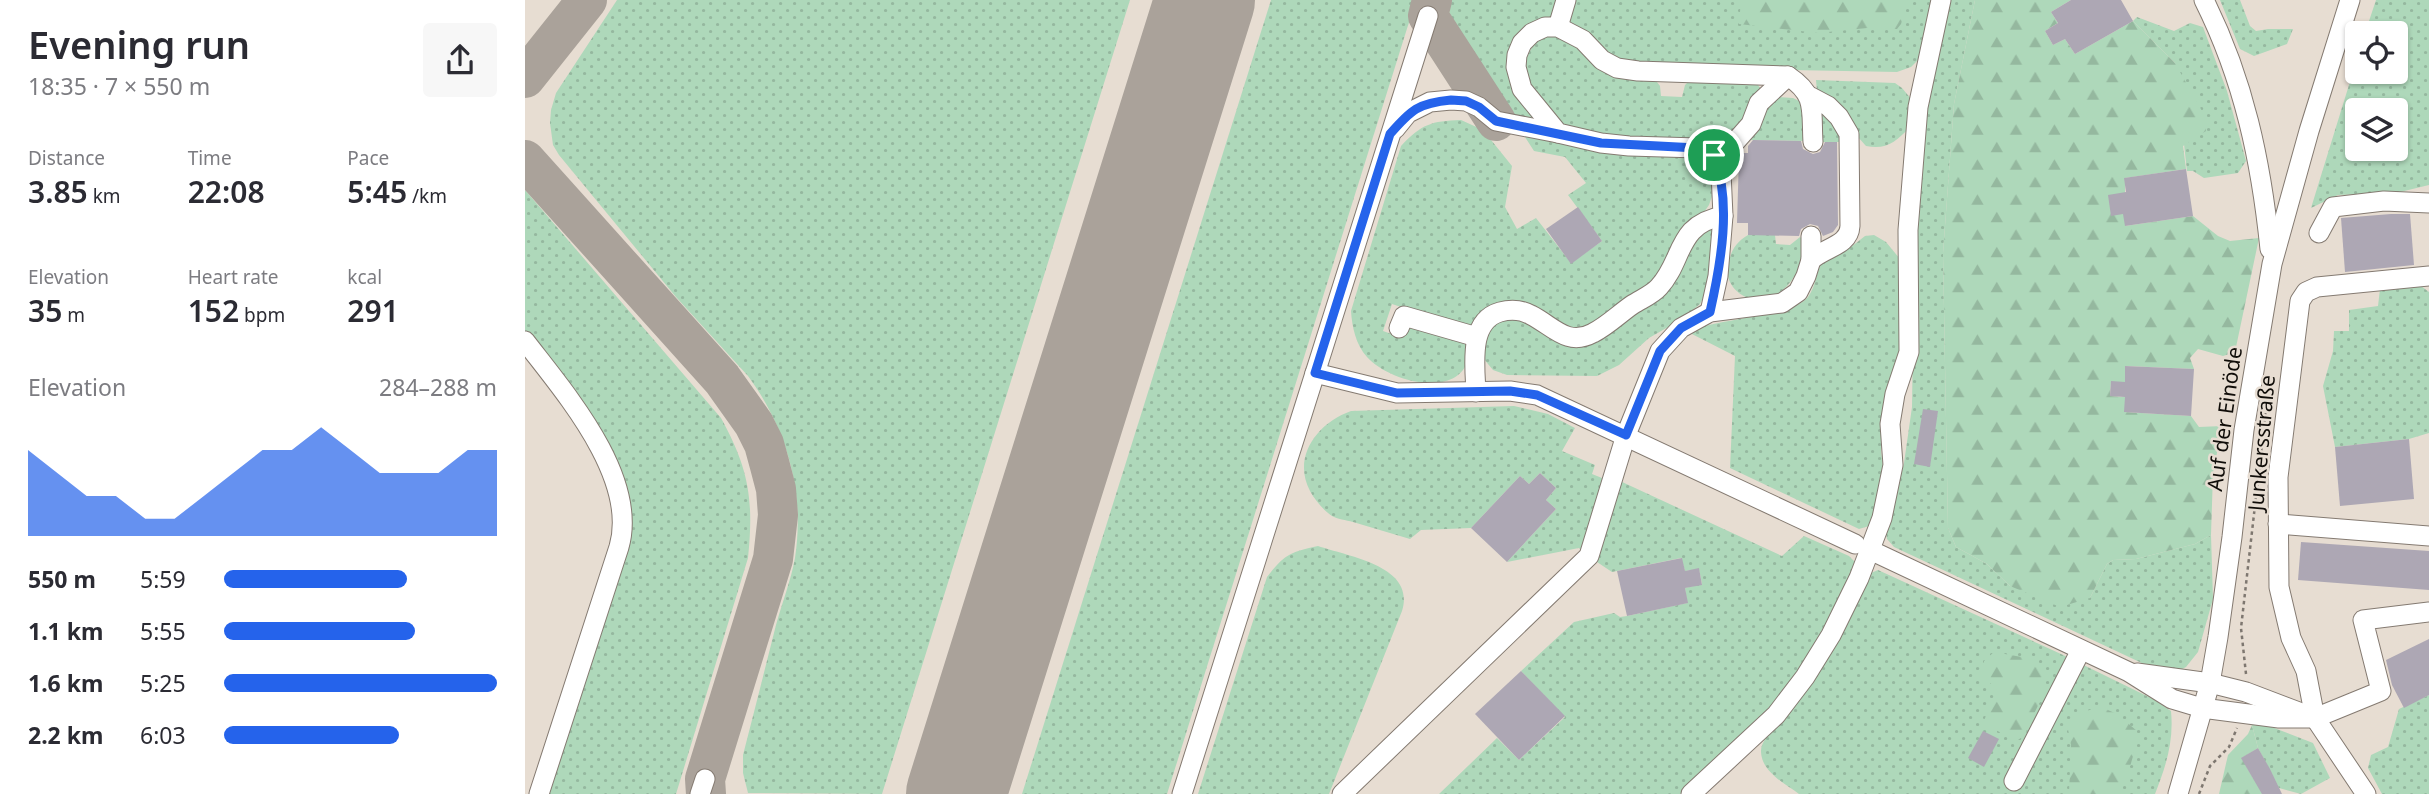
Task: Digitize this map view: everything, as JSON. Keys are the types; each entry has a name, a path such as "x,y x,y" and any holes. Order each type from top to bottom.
{"street":[{"path":"1558,27 1566,0"},
{"path":"1691,794 1759,732 1791,696 1831,635 1859,578 1863,547 1882,519 1893,465 1890,424 1895,394 1909,352 1907,244 1913,160 1923,77 1941,0"},
{"path":"2204,0 2228,54 2255,142 2264,188 2272,264"},
{"name":"Auf der Einöde","path":"2178,794 2210,683 2226,587 2243,430 2272,264 2309,131 2350,0"},
{"path":"1182,794 1428,16"},
{"path":"1558,133 1522,89 1517,67 1517,55 1522,43 1532,33 1545,27 1558,27 1583,40 1602,60 1617,68 1788,76 1798,82 1811,97 1828,106 1839,117 1849,134 1850,235 1845,241 1819,253 1811,260"},
{"path":"1390,134 1408,113 1430,102 1451,100 1466,101 1479,107 1496,121 1601,143 1697,148 1714,155 1728,150 1751,124 1759,103 1788,76"},
{"path":"1811,97 1813,142"},
{"path":"1710,312 1718,276 1723,216 1721,172 1714,155"},
{"path":"2319,233 2333,207 2384,201 2429,203"},
{"path":"1476,392 1478,337 1483,324 1490,317 1509,310 1528,314 1562,336 1570,338 1592,334 1656,291 1669,274 1683,240 1690,232 1706,221 1723,216"},
{"path":"1342,794 1589,556 1626,435 1660,351 1681,328 1710,312 1782,303 1798,292 1807,276 1811,260 1811,236"},
{"name":"Junkersstraße","path":"2367,794 2315,719 2306,671 2291,638 2279,587 2278,477 2300,301 2306,292 2317,287 2429,276"},
{"path":"1399,328 1404,316 1478,337"},
{"path":"525,341 583,417 602,451 615,482 622,526 619,547 539,794"},
{"path":"1315,373 1397,393 1510,391 1537,395 2129,672 2172,699 2202,708 2279,718 2315,719 2381,691 2363,620 2429,612"},
{"path":"2279,524 2429,536"},
{"path":"2014,781 2081,650"},
{"path":"2129,672 2210,683 2246,692 2315,719"}],"green space":[{"path":"617,0 1130,0 882,794 748,793 743,773 743,755 795,558 795,485 783,439 762,396 748,376 676,297 553,145 550,123 556,93"},
{"path":"1271,0 1416,0 1167,794 1022,794"},
{"path":"1451,0 1935,0 1921,57 1911,67 1897,72 1731,69 1620,63 1575,27 1510,49 1547,123 1512,117 1455,28 1449,15"},
{"path":"1741,0 1908,0 1897,29 1867,28 1818,33 1739,24"},
{"path":"1948,0 1975,0 1954,104 1943,253 1948,528 1956,547 1987,564 2010,586 2090,598 2107,564 2113,560 2136,559 2195,544 2211,535 2213,599 2198,652 2186,667 2178,671 2146,665 1894,547 1887,539 1904,463 1912,407 1914,264 1926,113"},
{"path":"1975,0 2071,0 2051,12 2058,23 2045,31 2053,45 2065,39 2075,54 2133,21 2175,63 2202,111 2206,131 2183,146 2186,169 2125,178 2125,226 2193,216 2218,236 2230,241 2259,238 2235,352 2223,356 2198,349 2190,358 2194,369 2126,366 2125,382 2111,382 2110,396 2125,397 2125,412 2191,416 2199,427 2222,426 2213,474 2211,535 2195,544 2136,559 2113,560 2107,564 2090,598 2060,607 2010,586 1987,564 1956,547 1948,528 1943,253 1954,104"},
{"path":"2220,0 2240,0 2250,26 2256,31 2293,29 2287,44 2254,56 2240,49"},
{"path":"2376,0 2429,0 2429,185 2396,193 2338,195 2311,208 2349,84 2408,84 2408,21 2369,21"},
{"path":"2137,17 2174,31 2190,23 2203,27 2227,91 2246,161 2238,173 2204,178 2193,171 2187,171 2175,63 2133,21"},
{"path":"1565,36 1654,78 1660,86 1661,96 1682,97 1685,85 1690,80 1756,82 1760,88 1744,123 1725,142 1629,140 1563,126 1544,105 1526,77 1525,61 1534,43 1544,37"},
{"path":"1816,80 1895,83 1912,100 1910,127 1890,144 1866,146 1817,91"},
{"path":"1778,97 1793,98 1803,103 1806,141 1748,140 1768,105"},
{"path":"1818,107 1837,123 1840,142 1820,142"},
{"path":"1461,120 1483,130 1512,166 1505,207 1517,229 1536,218 1571,263 1602,241 1568,195 1586,183 1565,157 1534,151 1521,131 1676,150 1704,160 1711,174 1712,196 1709,205 1655,282 1596,323 1575,333 1533,310 1464,328 1392,304 1383,331 1400,337 1405,324 1467,341 1468,361 1459,374 1434,383 1419,382 1389,373 1367,357 1355,336 1351,311 1401,146 1428,125"},
{"path":"525,190 721,418 738,453 747,485 750,519 748,558 676,794 543,794 625,542 620,487 525,335"},
{"path":"1706,230 1719,230 1706,292 1700,304 1682,319 1649,338 1619,365 1597,376 1507,375 1493,370 1483,358 1488,329 1511,316 1593,341"},
{"path":"1748,235 1775,235 1776,244 1790,245 1800,237 1803,240 1802,257 1796,274 1785,288 1770,298 1762,300 1746,297 1729,281 1728,265 1734,248"},
{"path":"1874,235 1886,242 1900,259 1900,352 1889,383 1881,451 1885,481 1869,526 1859,529 1730,468 1735,356 1688,332 1799,304 1811,293 1822,262 1851,247 1865,236"},
{"path":"2421,286 2429,292 2429,433 2409,439 2335,447 2323,386 2333,351 2334,331 2349,331 2349,310 2378,306 2380,289"},
{"path":"1514,406 1548,414 1575,428 1562,451 1595,465 1592,474 1607,480 1584,552 1579,548 1507,562 1556,509 1546,500 1556,488 1540,473 1529,484 1520,476 1471,528 1421,530 1410,539 1334,517 1322,508 1305,478 1306,454 1311,443 1328,424 1351,411"},
{"path":"1620,481 1782,556 1804,536 1849,556 1854,561 1855,568 1822,631 1782,692 1743,737 1680,794 1439,794 1497,738 1519,760 1565,717 1521,671 1574,622 1614,613 1620,617 1627,616 1687,603 1685,588 1702,584 1699,569 1685,571 1681,558 1612,572 1594,560"},
{"path":"1318,546 1377,566 1399,583 1404,596 1402,611 1329,794 1198,794 1267,577 1289,555"},
{"path":"1878,570 2061,654 2153,699 2171,711 2168,753 2155,794 1799,794 1781,781 1762,759 1764,741 1814,679 1866,579"},
{"path":"1994,652 2027,658 2048,671 2042,698 2027,727 2026,735 2016,741 1983,723 1997,689 1982,676 1984,661"},
{"path":"2429,695 2429,794 2382,794 2368,768 2371,755 2388,747 2399,709"},
{"path":"2101,707 2117,714 2137,731 2126,778 2120,794 2069,794 2071,745 2067,724 2082,712"},
{"path":"2252,725 2269,726 2313,743 2330,778 2301,794 2279,788 2258,748"},
{"path":"2252,725 2258,748 2242,758 2253,778 2270,769 2279,788 2269,794 2219,794 2228,755 2248,734"}],"building":[{"path":"2071,0 2121,0 2133,21 2075,54 2065,39 2053,45 2045,31 2058,23 2051,12"},
{"path":"1753,140 1801,141 1803,149 1813,154 1820,152 1825,142 1837,142 1838,225 1833,232 1823,236 1818,226 1810,224 1801,229 1799,236 1748,235 1748,223 1737,223 1739,156 1748,153 1748,146"},
{"path":"2186,169 2193,216 2125,226 2123,214 2111,216 2108,195 2126,192 2124,178"},
{"path":"1578,207 1602,241 1571,264 1546,229"},
{"path":"2410,214 2414,265 2345,272 2341,218"},
{"path":"2125,366 2194,369 2191,416 2124,412 2125,397 2110,396 2111,381 2125,382"},
{"path":"1923,409 1938,411 1930,467 1914,464"},
{"path":"2409,439 2414,499 2340,506 2335,447"},
{"path":"1540,473 1556,488 1546,500 1556,509 1507,562 1471,528 1520,476 1529,484"},
{"path":"2301,542 2429,551 2429,590 2298,580"},
{"path":"1682,558 1685,571 1699,568 1702,585 1685,588 1688,603 1627,616 1617,571"},
{"path":"2429,639 2429,695 2404,708 2392,685 2386,660"},
{"path":"1521,671 1565,716 1519,760 1475,714"},
{"path":"1983,731 1999,739 1984,767 1968,758"},
{"path":"2258,748 2282,794 2262,794 2241,758"}],"taxiway":[{"path":"525,78 587,0"},
{"path":"1432,0 1428,16 1496,121"},
{"path":"525,160 722,379 754,424 764,444 776,489 778,515 773,559 705,779 706,794"}],"runway":[{"path":"956,794 1205,0"}],"route":[{"path":"1466,101 1479,107 1496,121 1601,143 1697,148 1714,155 1721,172 1723,216 1718,276 1710,312 1681,328 1660,351 1626,435 1537,395 1510,391 1397,393 1315,373 1390,134 1408,113 1430,102 1466,101"}]}
